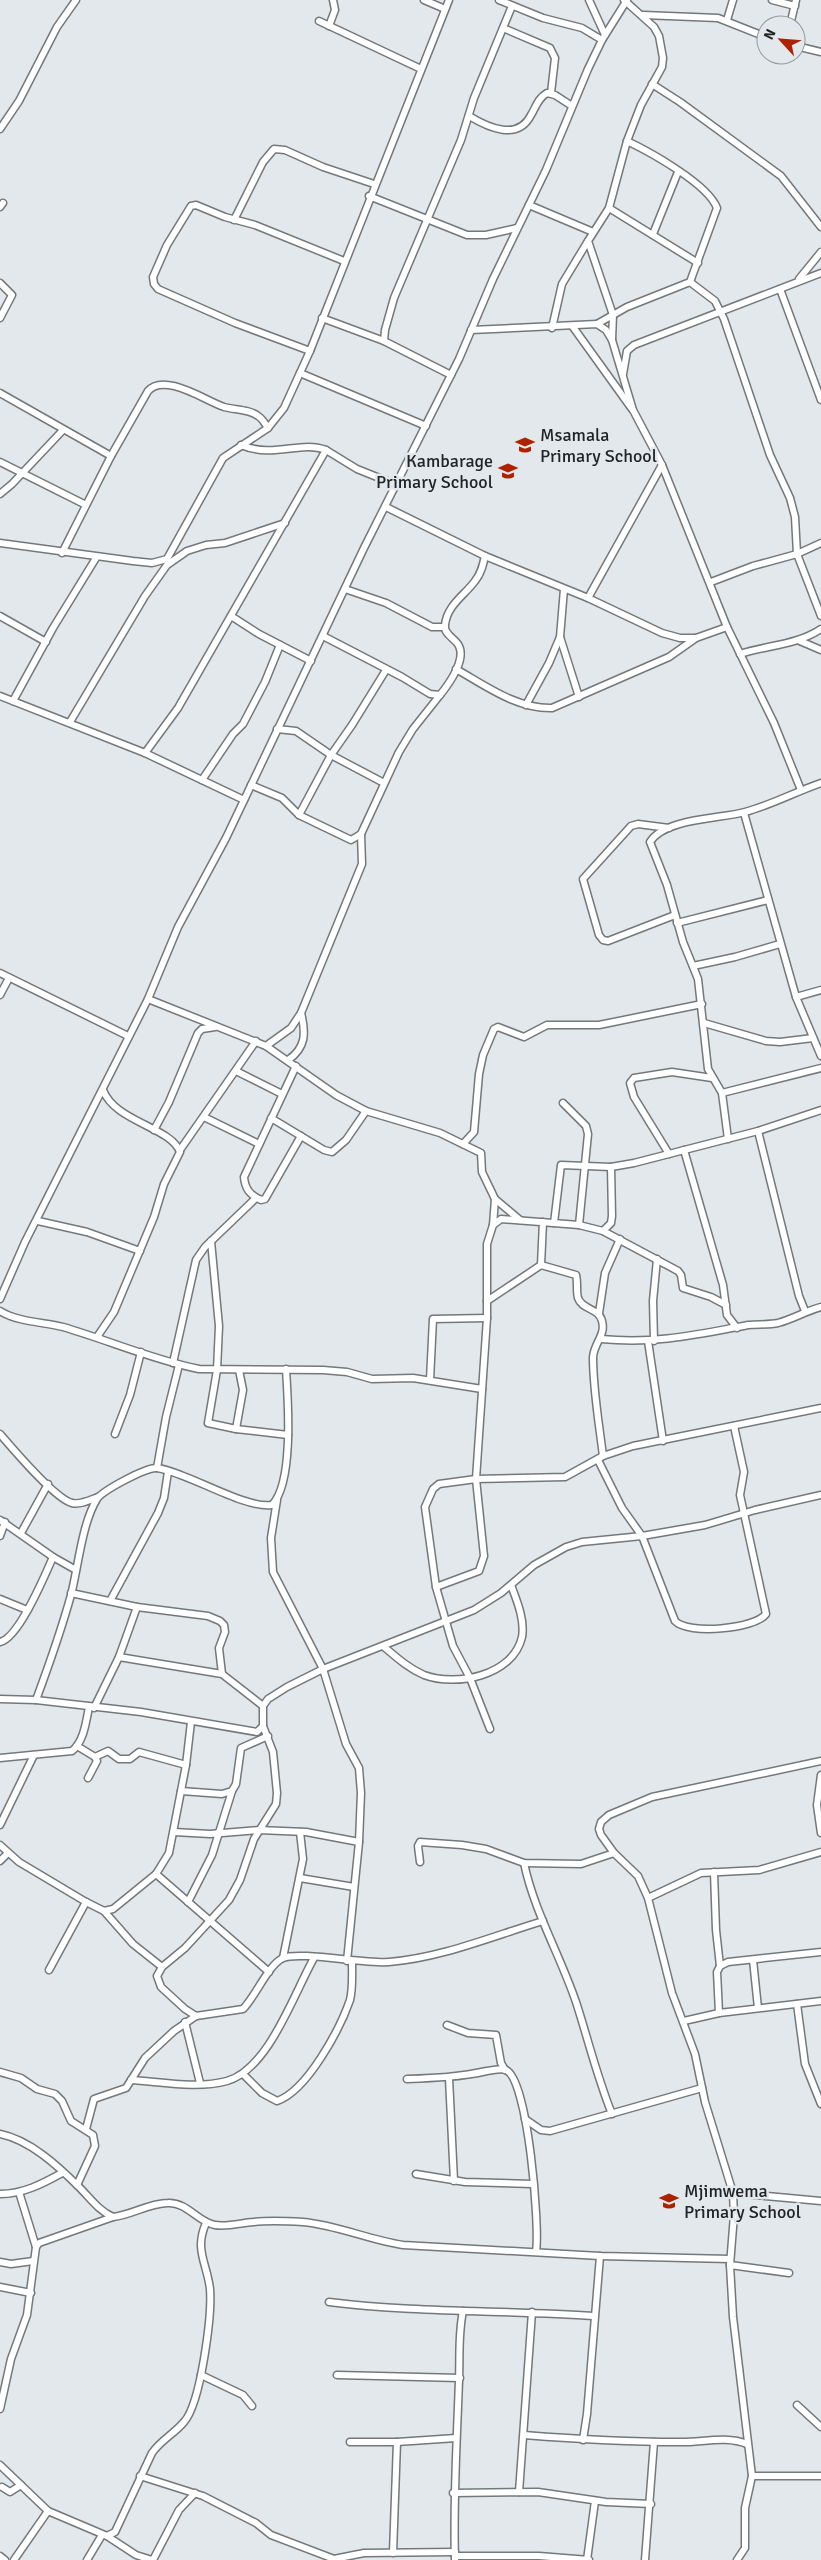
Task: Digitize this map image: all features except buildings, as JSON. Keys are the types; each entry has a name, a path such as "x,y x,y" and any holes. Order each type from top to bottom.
{"street":[{"path":"0,129 19,101 57,27 76,0"},
{"path":"329,26 335,10 333,0"},
{"path":"424,0 445,9"},
{"path":"0,542 96,558 152,563 168,558 223,458 268,428 284,408 310,351 369,196 408,108 421,68 449,0"},
{"path":"499,0 543,18 582,28 604,38"},
{"path":"589,0 604,38"},
{"path":"727,20 732,0"},
{"path":"772,0 795,3"},
{"path":"0,1299 3,1284 38,1221 148,999 178,927 226,838 345,588 451,375 517,228 546,170 572,106 604,38 626,1 654,27 662,47 662,67 652,84 627,141 608,208 562,284 552,328"},
{"path":"384,341 385,330 394,298 512,6"},
{"path":"642,14 727,20 756,32"},
{"path":"319,21 421,68"},
{"path":"503,28 550,48 555,58 551,93"},
{"path":"806,48 821,52"},
{"path":"652,84 675,98 781,176 821,227"},
{"path":"469,116 482,123 506,130 518,130 530,118 540,98 547,93 551,93 572,106"},
{"path":"472,330 573,327 597,324 610,319 613,315 690,282 717,208 714,199 704,189 627,141"},
{"path":"234,220 263,162 274,149 285,150 323,167 374,184"},
{"path":"653,234 678,172"},
{"path":"369,196 426,220 467,234 477,236 517,228"},
{"path":"529,205 593,232"},
{"path":"310,351 158,289 154,284 153,277 163,253 191,206 201,206 234,220 255,224 344,261"},
{"path":"608,208 698,263"},
{"path":"588,241 613,315 612,340"},
{"path":"796,282 808,270 821,252"},
{"path":"623,378 627,351 634,344 821,273"},
{"path":"690,282 710,296 722,312 770,455 790,498 795,517 797,554 821,616"},
{"path":"0,283 12,295 0,318"},
{"path":"780,289 821,400"},
{"path":"322,318 384,341 451,375"},
{"path":"597,324 606,330 612,340 633,410 662,465 727,626 790,759 801,790"},
{"path":"573,327 622,399 633,410"},
{"path":"300,372 426,426"},
{"path":"62,553 111,456 148,392 156,386 165,384 225,407 252,413 259,416 268,428"},
{"path":"0,393 111,456"},
{"path":"0,494 24,472 63,430"},
{"path":"241,445 266,452 313,446 326,450 357,470 397,485"},
{"path":"144,753 178,708 326,450"},
{"path":"0,462 24,472 86,505"},
{"path":"588,598 662,465"},
{"path":"386,507 485,556 564,590 588,598 662,633 680,638 696,638"},
{"path":"70,722 145,596 167,565 187,551 206,545 225,543 285,523"},
{"path":"710,582 753,566 797,554 821,543"},
{"path":"444,627 455,601 476,580 485,556"},
{"path":"13,701 96,558"},
{"path":"345,588 386,603 432,627 444,627"},
{"path":"526,705 549,664 560,637 564,590"},
{"path":"0,616 46,642"},
{"path":"231,616 310,661"},
{"path":"456,669 509,699 540,709 552,708 669,657 696,638 727,626"},
{"path":"266,1046 290,1028 301,1013 362,864 361,834 384,783 413,729 440,694 456,669 461,652 459,645 444,627"},
{"path":"740,654 763,647 800,641 821,629"},
{"path":"323,636 430,694 440,694"},
{"path":"560,637 579,697"},
{"path":"800,641 821,650"},
{"path":"202,780 233,734 242,724 265,682 280,645"},
{"path":"299,815 331,755 386,670"},
{"path":"0,696 70,722 144,753 244,800"},
{"path":"277,729 296,731 331,755 384,783"},
{"path":"728,1139 722,1093 712,1078 707,1064 698,979 677,923 667,885 650,847 652,839 670,828 700,820 744,813 821,783"},
{"path":"251,785 282,798 299,815 351,840 362,850"},
{"path":"744,813 796,997 821,1056"},
{"path":"670,828 638,824 631,826 583,879 599,935 603,940 608,941 675,914"},
{"path":"351,840 361,834"},
{"path":"677,923 768,900"},
{"path":"694,966 780,944"},
{"path":"0,973 128,1036"},
{"path":"0,995 9,978"},
{"path":"796,997 821,990"},
{"path":"148,999 266,1046 336,1095 366,1111 440,1133 481,1153 482,1172 495,1199 520,1221"},
{"path":"463,1144 474,1132 479,1074 483,1055 494,1029 498,1027 524,1037 548,1025 600,1025 702,1004"},
{"path":"288,1060 300,1050 304,1040 305,1029 301,1013"},
{"path":"704,1022 766,1041 780,1042 813,1038"},
{"path":"154,1130 169,1102 198,1033 202,1029 216,1026"},
{"path":"97,1337 110,1319 154,1217 164,1184 180,1150 256,1041"},
{"path":"296,1066 244,1177 245,1186 256,1198 261,1200 268,1196 301,1136"},
{"path":"722,1093 821,1068"},
{"path":"236,1072 282,1094"},
{"path":"669,1154 634,1097 630,1083 634,1078 672,1072 712,1078"},
{"path":"103,1090 105,1096 119,1109 162,1133 180,1150"},
{"path":"563,1103 586,1126 588,1134 579,1225"},
{"path":"554,1223 561,1165 611,1167 758,1131 821,1110"},
{"path":"271,1118 324,1150 332,1152 346,1140 366,1111"},
{"path":"204,1117 259,1144"},
{"path":"758,1131 799,1296 806,1311"},
{"path":"684,1150 723,1285 727,1315 737,1328"},
{"path":"603,1231 611,1223 612,1216 611,1167"},
{"path":"158,1468 196,1260 211,1241 256,1198"},
{"path":"436,1586 478,1571 482,1566 484,1556 476,1479 487,1318 487,1244 493,1224 495,1199"},
{"path":"493,1224 501,1219 579,1225 603,1231 678,1271 681,1275 683,1288 686,1290 702,1293 726,1305"},
{"path":"38,1221 80,1230 140,1251"},
{"path":"541,1265 543,1222"},
{"path":"620,1239 605,1273 599,1313 603,1326 601,1339 594,1353 593,1374 600,1458 622,1508 642,1536 669,1608 679,1626 704,1629 747,1624 759,1620 766,1614 740,1495 744,1472 734,1426"},
{"path":"211,1241 218,1318 217,1370 208,1423 236,1429 288,1435"},
{"path":"657,1259 651,1341 663,1441"},
{"path":"487,1301 541,1265 576,1275 578,1297 581,1302 599,1313"},
{"path":"601,1339 651,1341 776,1324 806,1311 821,1307"},
{"path":"0,1311 16,1317 97,1337 176,1364 217,1370 286,1369 347,1372 372,1379 430,1380 482,1388"},
{"path":"430,1380 433,1319 487,1318"},
{"path":"115,1434 130,1395 141,1352"},
{"path":"242,2074 262,2093 277,2101 287,2098 300,2086 328,2043 350,2000 350,1961 361,1793 359,1768 346,1744 323,1669 273,1572 271,1538 277,1500 285,1472 288,1435 286,1369"},
{"path":"236,1429 243,1390 239,1370"},
{"path":"490,1729 470,1678 453,1646 436,1586 425,1507 428,1497 439,1484 476,1479 559,1479 600,1458 633,1446 821,1408"},
{"path":"0,1434 48,1484 70,1503 82,1503 98,1497 142,1471 158,1468 267,1506 272,1505 277,1500"},
{"path":"110,1601 158,1513 164,1498 168,1472"},
{"path":"21,1533 48,1484"},
{"path":"196,2016 185,2009 161,1987 157,1976 162,1967 210,1922 229,1900 240,1880 259,1830 276,1804 277,1793 273,1752 263,1726 263,1706 268,1699 323,1669 474,1610 511,1585 534,1565 566,1547 582,1542 642,1536 705,1525 821,1495"},
{"path":"36,1700 58,1639 98,1497"},
{"path":"0,1536 3,1521 53,1557 76,1570"},
{"path":"0,1650 1,1642 39,1590 53,1557"},
{"path":"383,1646 406,1666 424,1675 442,1680 470,1678 489,1673 510,1657 521,1638 521,1617 511,1585"},
{"path":"71,1593 137,1606 208,1616 220,1621 224,1625 225,1632 219,1648 222,1674"},
{"path":"0,1599 26,1610"},
{"path":"0,1758 62,1754 78,1746 91,1708 119,1657 137,1606"},
{"path":"119,1657 222,1674 263,1706"},
{"path":"0,1699 36,1700 91,1708 141,1712 252,1732 257,1732 263,1726"},
{"path":"104,1911 115,1908 156,1874 169,1853 186,1765 192,1722"},
{"path":"188,1902 212,1855 220,1833 236,1784 241,1748 268,1736"},
{"path":"78,1746 95,1757"},
{"path":"95,1757 108,1751 119,1759 130,1759 139,1752 186,1765"},
{"path":"0,1825 34,1755"},
{"path":"88,1778 95,1766 95,1757"},
{"path":"744,2560 745,2508 752,2476 733,2317 730,2262 734,2215 732,2193 702,2088 695,2054 672,1992 648,1898 638,1876 614,1853 600,1835 599,1829 601,1822 609,1815 628,1805 652,1797 821,1761"},
{"path":"821,1775 818,1794 821,1833"},
{"path":"181,1791 222,1794 232,1792"},
{"path":"174,1832 200,1835 259,1830 300,1832 359,1842"},
{"path":"86,2130 94,2099 126,2088 145,2058 185,2022 196,2016 243,2009 269,1972 283,1958 300,1878 302,1859 300,1832"},
{"path":"420,1862 418,1846 420,1842 486,1849 524,1863 581,1864 614,1853"},
{"path":"0,1845 8,1854 104,1911 133,1944 162,1967"},
{"path":"648,1898 693,1876 714,1872 759,1870 821,1852"},
{"path":"0,1861 8,1854"},
{"path":"524,1863 543,1921 576,2002 601,2087 612,2114"},
{"path":"714,1872 716,1930 720,1966 716,1980 719,2013"},
{"path":"156,1874 269,1972"},
{"path":"300,1878 354,1887"},
{"path":"49,1970 86,1902"},
{"path":"283,1958 350,1961 406,1960 543,1921"},
{"path":"720,1966 728,1962 821,1952"},
{"path":"131,2080 182,2085 226,2081 242,2074 262,2053 314,1958"},
{"path":"753,1960 758,2008"},
{"path":"684,2021 719,2013 821,2001"},
{"path":"796,2004 805,2064 821,2104"},
{"path":"185,2022 200,2084"},
{"path":"446,2025 468,2033 496,2035 501,2063 505,2070 512,2075 516,2083 525,2119 538,2222 536,2251"},
{"path":"407,2079 449,2078 505,2070"},
{"path":"0,2072 20,2078 37,2089 55,2094 62,2101 71,2121 93,2135 95,2146 77,2185"},
{"path":"449,2078 454,2181"},
{"path":"525,2119 542,2130 550,2131 702,2088"},
{"path":"0,2134 22,2141 39,2152 77,2185 99,2209 113,2217"},
{"path":"0,2194 20,2192 37,2187 62,2173"},
{"path":"416,2174 454,2181 532,2184"},
{"path":"0,2409 11,2359 27,2315 36,2247 20,2192"},
{"path":"732,2193 821,2201"},
{"path":"36,2247 39,2243 73,2230 161,2203 171,2203 181,2206 206,2223 218,2226 278,2220 340,2229 375,2240 403,2245 446,2249 536,2251 730,2262 789,2273"},
{"path":"87,2560 105,2535 115,2532 140,2476 159,2442 184,2422 189,2415 201,2375 210,2315 210,2288 200,2241 206,2223"},
{"path":"583,2440 587,2414 593,2316 600,2256"},
{"path":"0,2262 18,2264 33,2261"},
{"path":"0,2287 31,2293"},
{"path":"329,2302 397,2310 444,2308 463,2311 532,2312 593,2316"},
{"path":"455,2556 453,2493 460,2378 458,2342 463,2311"},
{"path":"519,2492 532,2312"},
{"path":"201,2375 243,2395 252,2406"},
{"path":"337,2375 460,2378"},
{"path":"797,2405 821,2427"},
{"path":"524,2435 583,2440 654,2442 733,2440 747,2444"},
{"path":"350,2442 396,2442 456,2438"},
{"path":"393,2553 396,2442"},
{"path":"645,2560 651,2504 654,2442"},
{"path":"0,2465 48,2511 105,2535 137,2558 152,2560 179,2510 195,2494"},
{"path":"140,2476 195,2494 256,2523 271,2535 303,2545 329,2557 341,2558 354,2554 393,2553 455,2556 539,2556 588,2560 595,2501"},
{"path":"752,2476 821,2476"},
{"path":"2,2487 10,2492 21,2485"},
{"path":"453,2493 519,2492 556,2494 595,2501 651,2504"},
{"path":"14,2560 48,2511"},
{"path":"737,2560 745,2548"},
{"path":"0,2556 5,2560"}],"place":[{"name":"Msamala Primary School","path":"525,445"},
{"name":"Kambarage Primary School","path":"508,471"},
{"name":"Mjimwema Primary School","path":"669,2201"}]}
